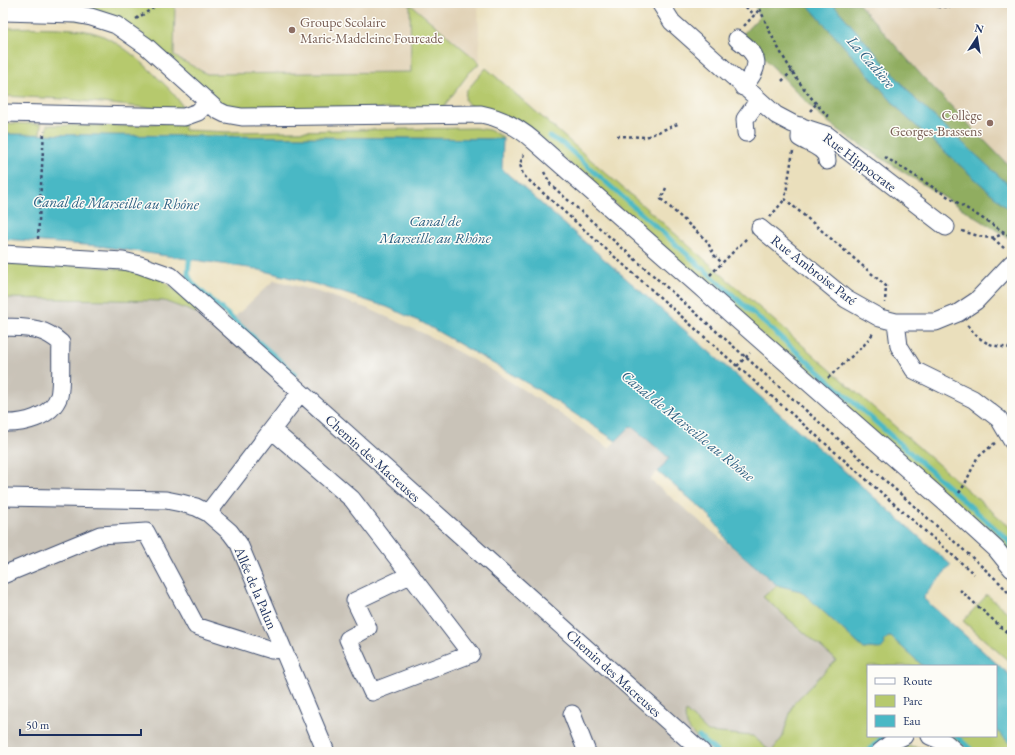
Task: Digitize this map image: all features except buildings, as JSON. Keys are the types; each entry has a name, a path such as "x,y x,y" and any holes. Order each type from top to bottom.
{"street":[{"name":"Rue Hippocrate","path":"660,3 672,22 750,94 780,118 800,132 827,135 946,227"},
{"path":"3,12 75,14 91,17 116,25 146,46 207,103 225,114 242,117 481,114 503,120 525,133 948,505 996,549 1012,569"},
{"path":"737,39 750,49 754,54 756,61 756,69 752,76 745,119 746,133"},
{"path":"3,113 184,117 198,112 207,103"},
{"path":"800,132 820,149 827,157 827,161"},
{"name":"Rue Ambroise Paré","path":"760,228 846,299 888,320 936,322 958,313 976,301 1010,257"},
{"name":"Chemin des Macreuses","path":"3,254 123,261 140,264 171,276 702,752"},
{"path":"888,320 899,346 914,370 973,399 999,419 1010,437"},
{"path":"3,327 42,330 53,335 61,343 59,396 52,406 41,416 17,424 3,423"},
{"path":"208,513 300,393"},
{"path":"272,430 352,499 471,654 372,692 348,639 368,628 354,601 410,575"},
{"name":"Allée de la Palun","path":"3,496 166,500 196,507 208,513 230,532 239,544 325,752"},
{"path":"3,574 100,535 146,532 196,626 271,650 282,649"},
{"path":"572,714 587,752"},
{"path":"880,752 891,742 902,737"},
{"path":"932,737 946,743 956,752"}],"path":[{"path":"135,20 162,3"},
{"path":"741,3 755,15"},
{"path":"758,3 780,52 792,71 816,104 834,121"},
{"path":"932,3 939,7 1012,4"},
{"path":"782,81 792,71"},
{"path":"810,111 816,104"},
{"path":"617,136 646,137 680,123"},
{"path":"38,242 44,128"},
{"path":"800,132 794,144 785,199 886,286 887,294 888,320 874,332 864,345 816,389"},
{"path":"527,148 520,158 520,170 523,175 737,366 974,574"},
{"path":"884,157 1012,237"},
{"path":"541,165 551,185 966,552 1000,583 1012,597"},
{"path":"666,188 661,199 707,241 714,255 722,263"},
{"path":"946,227 993,238 999,237 1004,232"},
{"path":"993,238 1010,257"},
{"path":"958,313 977,337 985,343 996,347 1012,348"},
{"path":"948,505 962,490 977,458 1010,437"},
{"path":"960,590 1012,637"}],"shaded area":[{"name":"Groupe Scolaire Marie-Madeleine Fourcade","path":"175,3 478,3 480,63 410,5 411,72 206,74 174,56"},
{"name":"Collège Georges-Brassens","path":"858,3 1012,3 1012,169 923,77"},
{"path":"274,280 322,293 369,309 425,334 495,372 552,408 609,448 631,426 669,459 650,480 777,585 763,597 836,660 793,704 782,738 771,752 753,736 692,752 3,752 3,298 164,301 196,313 220,331"}],"green space":[{"path":"3,3 175,3 174,56 207,74 411,72 410,4 480,63 469,73 445,105 440,108 240,111 227,108 138,31 3,6"},
{"path":"754,3 806,3 903,114 1012,212 1012,240 851,139 820,116 742,35 759,17"},
{"path":"832,3 858,3 923,77 1012,169 1012,188 916,100"},
{"path":"3,28 66,28 101,35 122,47 141,62 170,89 183,108 177,111 64,99 3,96"},
{"path":"486,68 1012,529 1012,557 532,130 469,105 465,100 466,91"},
{"path":"3,123 41,124 40,135 3,134"},
{"path":"160,123 184,123 184,130 229,132 475,128 489,130 502,136 503,139 46,135 47,125 126,126"},
{"path":"3,263 87,266 129,270 160,278 199,310 196,313 164,301 3,298"},
{"path":"777,585 801,591 864,649 877,649 888,637 891,637 922,665 867,665 867,737 886,737 869,752 771,752 782,738 793,704 836,660 763,597"},
{"path":"987,595 1012,616 1012,664 963,621"},
{"path":"686,711 708,732 753,736 771,752 713,752 689,729 685,717"},
{"path":"997,731 1012,745 1012,752 967,752 949,737 997,737"},
{"path":"908,746 927,748 936,752 893,752"}],"water":[{"name":"La Cadière","path":"806,3 832,3 916,100 1012,188 1012,212 903,114"},
{"name":"Canal de Marseille au Rhône","path":"3,134 503,139 502,169 951,565 924,596 924,599 1012,677 1012,745 997,731 997,665 922,665 891,637 888,637 884,641 885,644 881,649 864,649 801,591 777,585 727,542 720,529 707,513 658,472 669,458 631,426 616,441 537,389 423,323 387,307 315,284 256,269 99,246 3,239"}],"waterway":[{"path":"550,137 563,144 1006,538 1012,546"},
{"path":"190,253 188,274 192,283 295,374"},
{"path":"699,737 717,752"},
{"path":"867,752 883,737"},
{"path":"957,737 974,752"}],"place":[{"name":"Groupe Scolaire Marie-Madeleine Fourcade","path":"292,30"},
{"name":"Collège Georges-Brassens","path":"990,123"}]}
